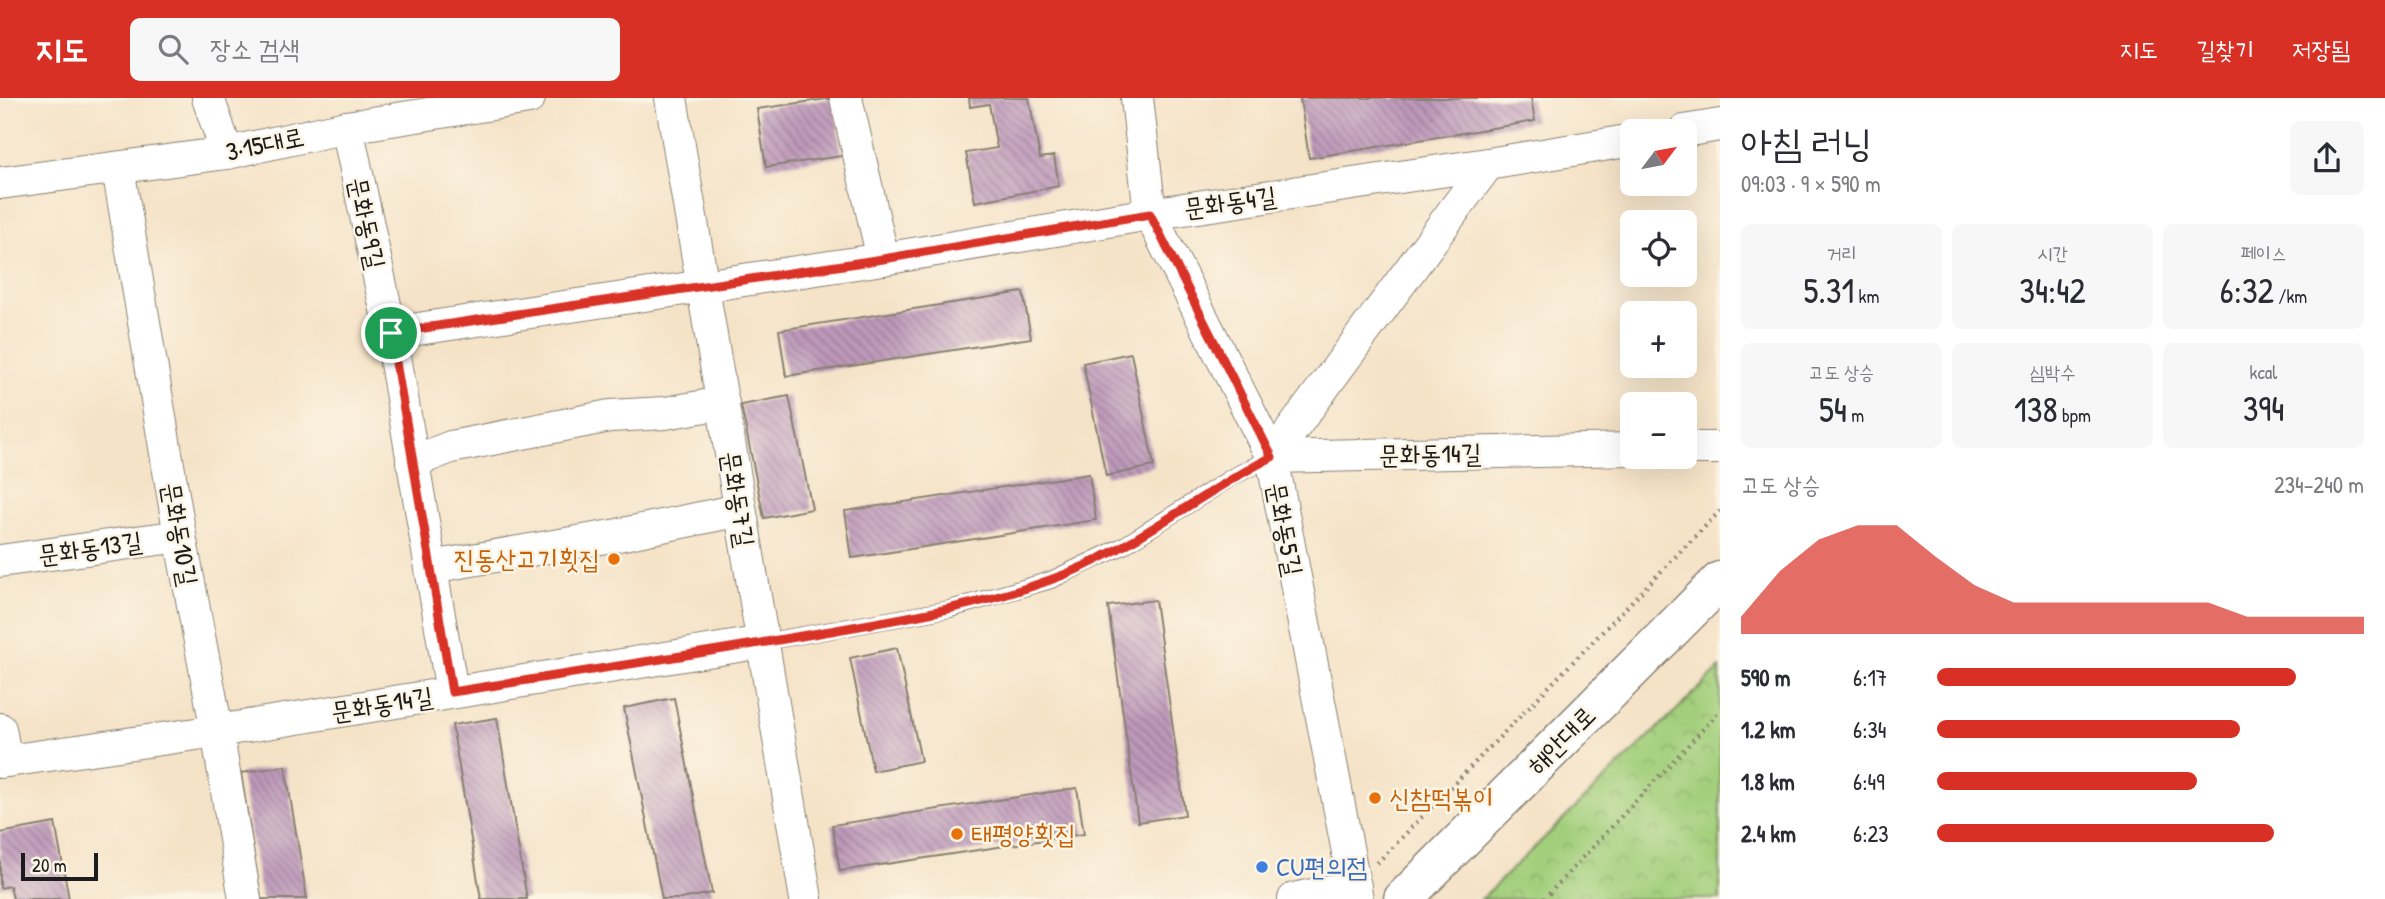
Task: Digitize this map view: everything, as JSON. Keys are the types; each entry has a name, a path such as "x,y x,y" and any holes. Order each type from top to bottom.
{"main road":[{"name":"해안대로","path":"1403,899 1720,581"}],"street":[{"path":"208,98 228,153"},
{"name":"3·15대로","path":"0,183 228,153 347,127 529,98"},
{"name":"문화동7길","path":"671,98 806,899"},
{"path":"846,98 883,259"},
{"name":"문화동5길","path":"1137,98 1150,214 1272,457 1356,892"},
{"path":"1698,129 1720,125"},
{"name":"문화동9길","path":"347,127 391,333 452,692"},
{"name":"문화동4길","path":"391,333 703,287 1150,214 1620,142"},
{"path":"1272,457 1488,164"},
{"name":"문화동10길","path":"118,168 245,899"},
{"path":"412,461 451,447 610,416 665,413 723,403"},
{"path":"1697,448 1720,447"},
{"name":"문화동14길","path":"1272,457 1620,449"},
{"path":"431,567 618,535 740,510"},
{"name":"문화동13길","path":"0,561 180,536"},
{"name":"문화동14길","path":"3,762 217,731 762,642"},
{"path":"0,729 3,762"},
{"path":"1294,899 1356,892"}],"lane":[{"name":"문화동14길","path":"762,642 950,610 1051,580 1123,546 1232,477 1272,457"}],"path":[{"path":"1356,892 1720,511"},
{"path":"1544,899 1720,711"}],"green space":[{"path":"1720,668 1720,899 1481,899"}],"building":[{"path":"834,98 842,156 766,167 757,109"},
{"path":"969,98 1029,98 1040,158 1054,156 1059,186 975,202 966,153 997,148 989,104 970,107"},
{"path":"1300,98 1531,98 1535,121 1309,158"},
{"path":"1023,292 1031,338 786,376 779,330"},
{"path":"1131,353 1154,466 1106,476 1083,363"},
{"path":"789,396 812,509 764,518 741,405"},
{"path":"1089,474 1096,520 852,558 845,511"},
{"path":"1155,600 1185,815 1138,822 1108,606"},
{"path":"897,648 921,761 873,771 850,658"},
{"path":"674,698 712,893 681,899 662,899 624,708"},
{"path":"497,718 527,899 481,899 452,725"},
{"path":"285,766 307,899 261,899 241,773"},
{"path":"1077,788 1084,834 840,871 832,825"},
{"path":"55,823 69,899 13,899 10,886 0,888 0,833"}],"place":[{"name":"진동산고기횟집","path":"614,559"},
{"name":"신참떡볶이","path":"1375,798"},
{"name":"태평양횟집","path":"957,834"},
{"name":"CU편의점","path":"1262,867"}],"route":[{"path":"1150,214 1272,457 1232,477 1123,546 1051,580 950,610 452,692 391,333 883,259 1150,214"}]}
